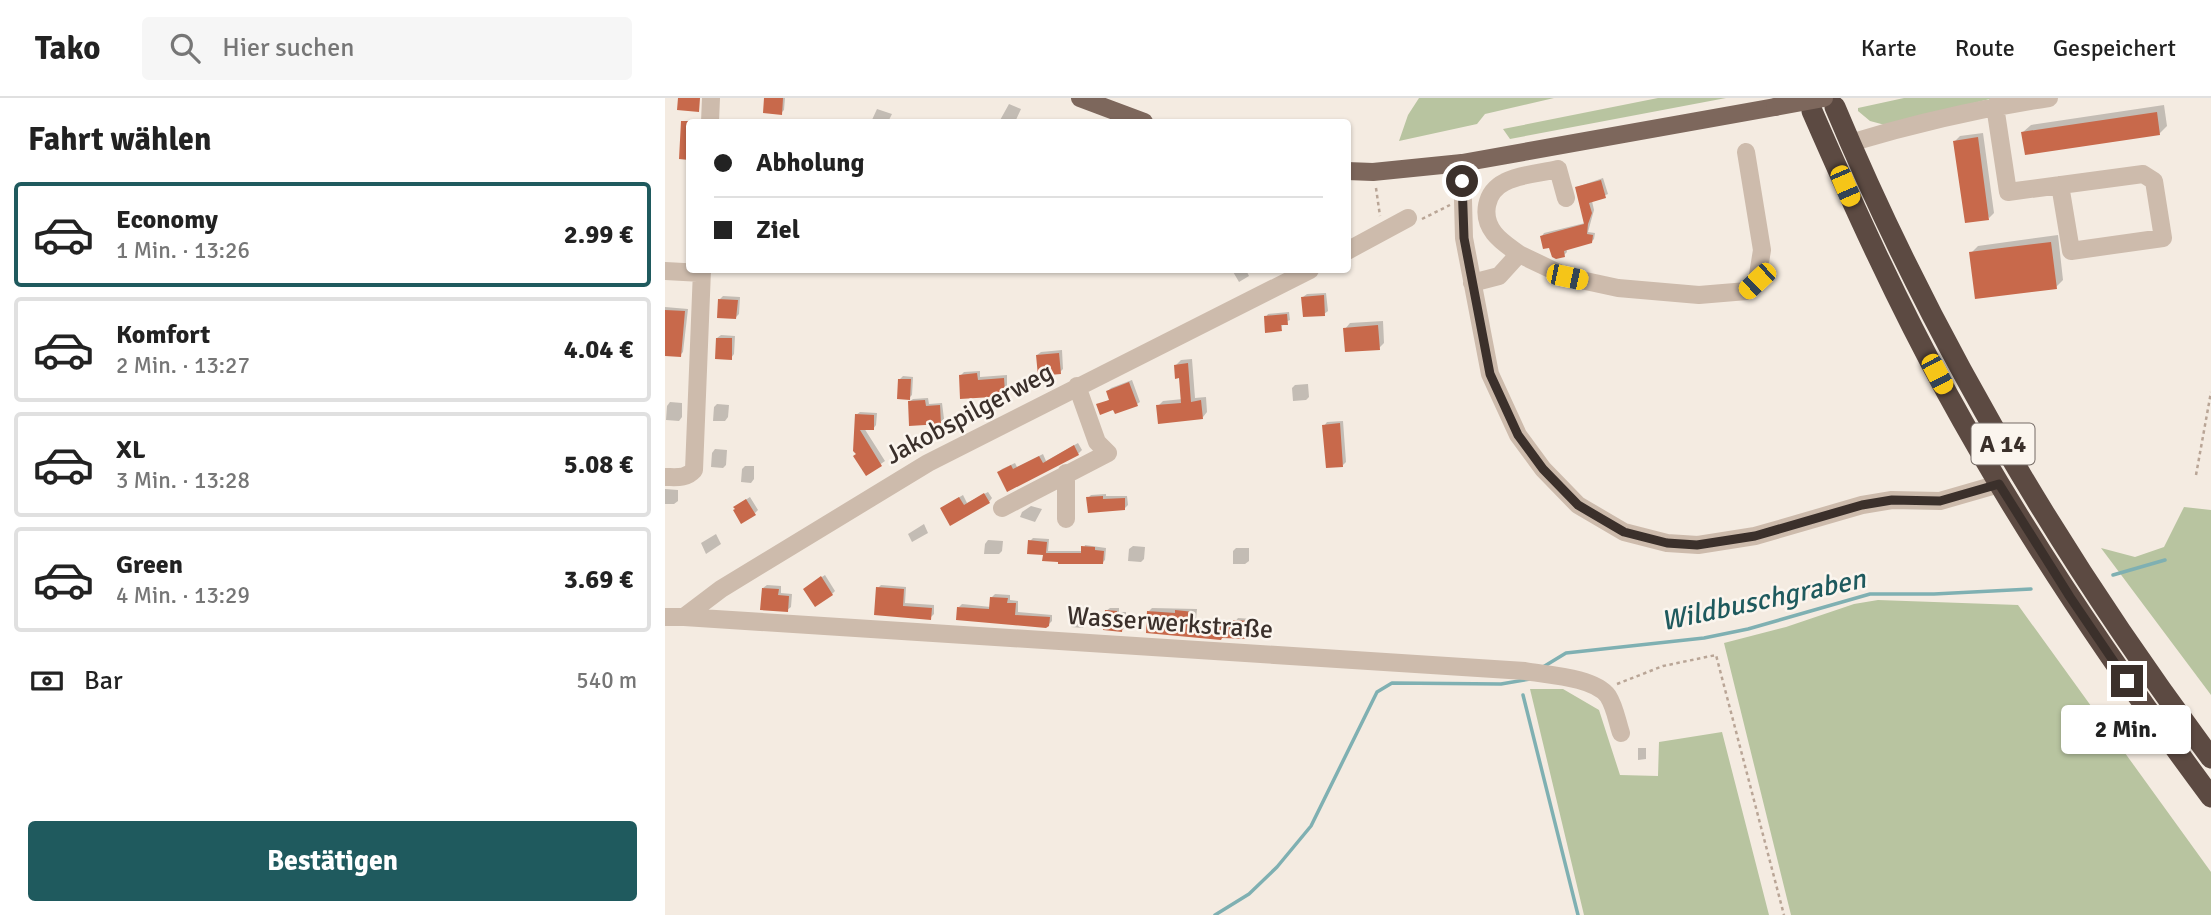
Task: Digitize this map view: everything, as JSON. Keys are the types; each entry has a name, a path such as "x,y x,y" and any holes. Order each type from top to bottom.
{"highway":[{"name":"A 14","path":"1824,105 1850,143 1922,296 2010,457 2091,586 2211,758"},
{"name":"A 14","path":"1824,105 1887,278 1947,394 1999,484 2091,629 2211,797"}],"main road":[{"path":"1080,98 1137,119"},
{"path":"1351,171 1373,172 1462,163 1776,107 1824,105"}],"street":[{"path":"710,119 711,98"},
{"path":"1850,143 1907,126 1995,106 2049,98"},
{"path":"1995,106 2008,192 2060,185 2143,174 2154,181 2164,238 2071,251 2060,185"},
{"path":"1566,198 1558,169 1507,180 1491,194 1486,212 1490,226 1499,239 1520,254 1567,277 1619,288 1699,295 1747,291 1757,281 1762,250 1746,152"},
{"path":"1462,163 1464,238 1490,374 1518,435 1543,469 1578,505 1624,532 1667,543 1697,545 1755,536 1862,505 1892,500 1940,501 1999,484"},
{"path":"1351,249 1408,218"},
{"path":"1472,283 1499,276 1520,254"},
{"path":"665,271 686,271"},
{"path":"665,477 681,477 694,470 702,273"},
{"name":"Jakobspilgerweg","path":"684,617 721,589 888,485 1077,386 1304,273"},
{"path":"1002,508 1108,453 1097,442 1077,386"},
{"path":"1066,473 1066,519"},
{"path":"665,617 684,617"},
{"name":"Wasserwerkstraße","path":"684,617 1525,671 1584,682 1600,688"},
{"path":"1600,688 1613,705 1621,733"}],"path":[{"path":"1373,172 1383,233"},
{"path":"1408,218 1420,219 1463,198"},
{"path":"2196,475 2211,392"},
{"path":"1600,688 1663,666 1716,655 1784,915"}],"green space":[{"path":"1419,98 1554,98 1485,114 1477,124 1399,141 1408,115"},
{"path":"1658,98 1726,98 1510,139 1503,129"},
{"path":"1904,98 1994,98 1885,125 1870,121 1858,111 1858,108"},
{"path":"2184,507 2211,510 2211,695 2101,548 2135,557 2164,547"},
{"path":"1878,600 2018,605 2211,872 2211,915 1791,915 1724,643 1786,627 1854,604"},
{"path":"1530,689 1563,689 1599,710 1620,775 1658,776 1659,742 1722,732 1769,915 1584,915"}],"building":[{"path":"678,98 700,98 699,112 677,110"},
{"path":"764,98 783,98 782,115 763,113"},
{"path":"2157,112 2160,135 2025,155 2021,132"},
{"path":"681,121 686,121 686,160 679,159"},
{"path":"1978,137 1989,220 1965,223 1953,141"},
{"path":"1601,180 1606,198 1589,203 1592,213 1587,234 1593,235 1592,243 1564,251 1565,257 1552,257 1549,248 1543,249 1540,236 1584,224 1575,187"},
{"path":"2051,242 2057,289 1975,299 1969,252"},
{"path":"1324,295 1325,316 1303,317 1301,297"},
{"path":"718,299 738,300 736,319 717,318"},
{"path":"665,310 685,311 681,357 665,356"},
{"path":"1287,314 1288,325 1281,325 1282,331 1265,333 1264,316"},
{"path":"1378,325 1380,350 1345,352 1343,328"},
{"path":"716,338 732,338 732,360 715,359"},
{"path":"1059,353 1061,374 1038,376 1036,355"},
{"path":"1188,363 1191,402 1201,400 1203,419 1158,424 1156,405 1181,403 1179,378 1175,379 1174,365"},
{"path":"977,373 978,380 1004,378 1005,392 992,393 992,397 960,399 959,375"},
{"path":"898,379 911,379 910,400 897,399"},
{"path":"1129,382 1138,406 1115,414 1113,410 1100,415 1096,404 1109,400 1106,391"},
{"path":"925,400 926,406 940,405 941,424 909,426 908,401"},
{"path":"855,414 874,415 874,430 860,430 882,466 866,476 853,456 856,454 853,451"},
{"path":"1340,423 1343,467 1326,468 1322,425"},
{"path":"1074,445 1079,455 1007,492 997,472 1011,465 1013,469 1039,456 1043,463"},
{"path":"984,493 990,503 950,526 940,508 959,497 964,505"},
{"path":"1103,496 1103,499 1125,498 1125,510 1088,513 1086,497"},
{"path":"746,499 756,515 741,524 733,507"},
{"path":"1028,540 1047,542 1046,553 1081,553 1081,546 1095,547 1095,550 1104,551 1103,564 1058,564 1042,561 1043,555 1027,554"},
{"path":"821,576 833,595 815,607 803,589"},
{"path":"876,587 904,589 903,606 932,608 931,620 874,615"},
{"path":"762,588 779,589 778,595 789,596 788,612 760,610"},
{"path":"990,597 1008,598 1007,603 1016,603 1015,615 1050,617 1049,626 1046,628 956,620 957,607 989,609"},
{"path":"1105,610 1124,615 1122,632 1103,630"},
{"path":"1175,610 1194,612 1194,621 1233,624 1233,620 1250,621 1249,639 1221,640 1146,633 1147,611 1175,613"}],"waterway":[{"name":"Wildbuschgraben","path":"2113,575 2165,560"},
{"name":"Wildbuschgraben","path":"1543,667 1566,653 1704,638 1748,629 1870,594 2031,589"},
{"name":"Wildbuschgraben","path":"1215,915 1249,894 1277,867 1311,826 1377,692 1392,683 1501,684 1530,679"},
{"path":"1523,695 1578,915"}],"route":[{"path":"1462,181 1464,238 1490,374 1518,435 1543,469 1578,505 1624,532 1667,543 1697,545 1755,536 1862,505 1892,500 1940,501 1999,484 2127,681"}]}
